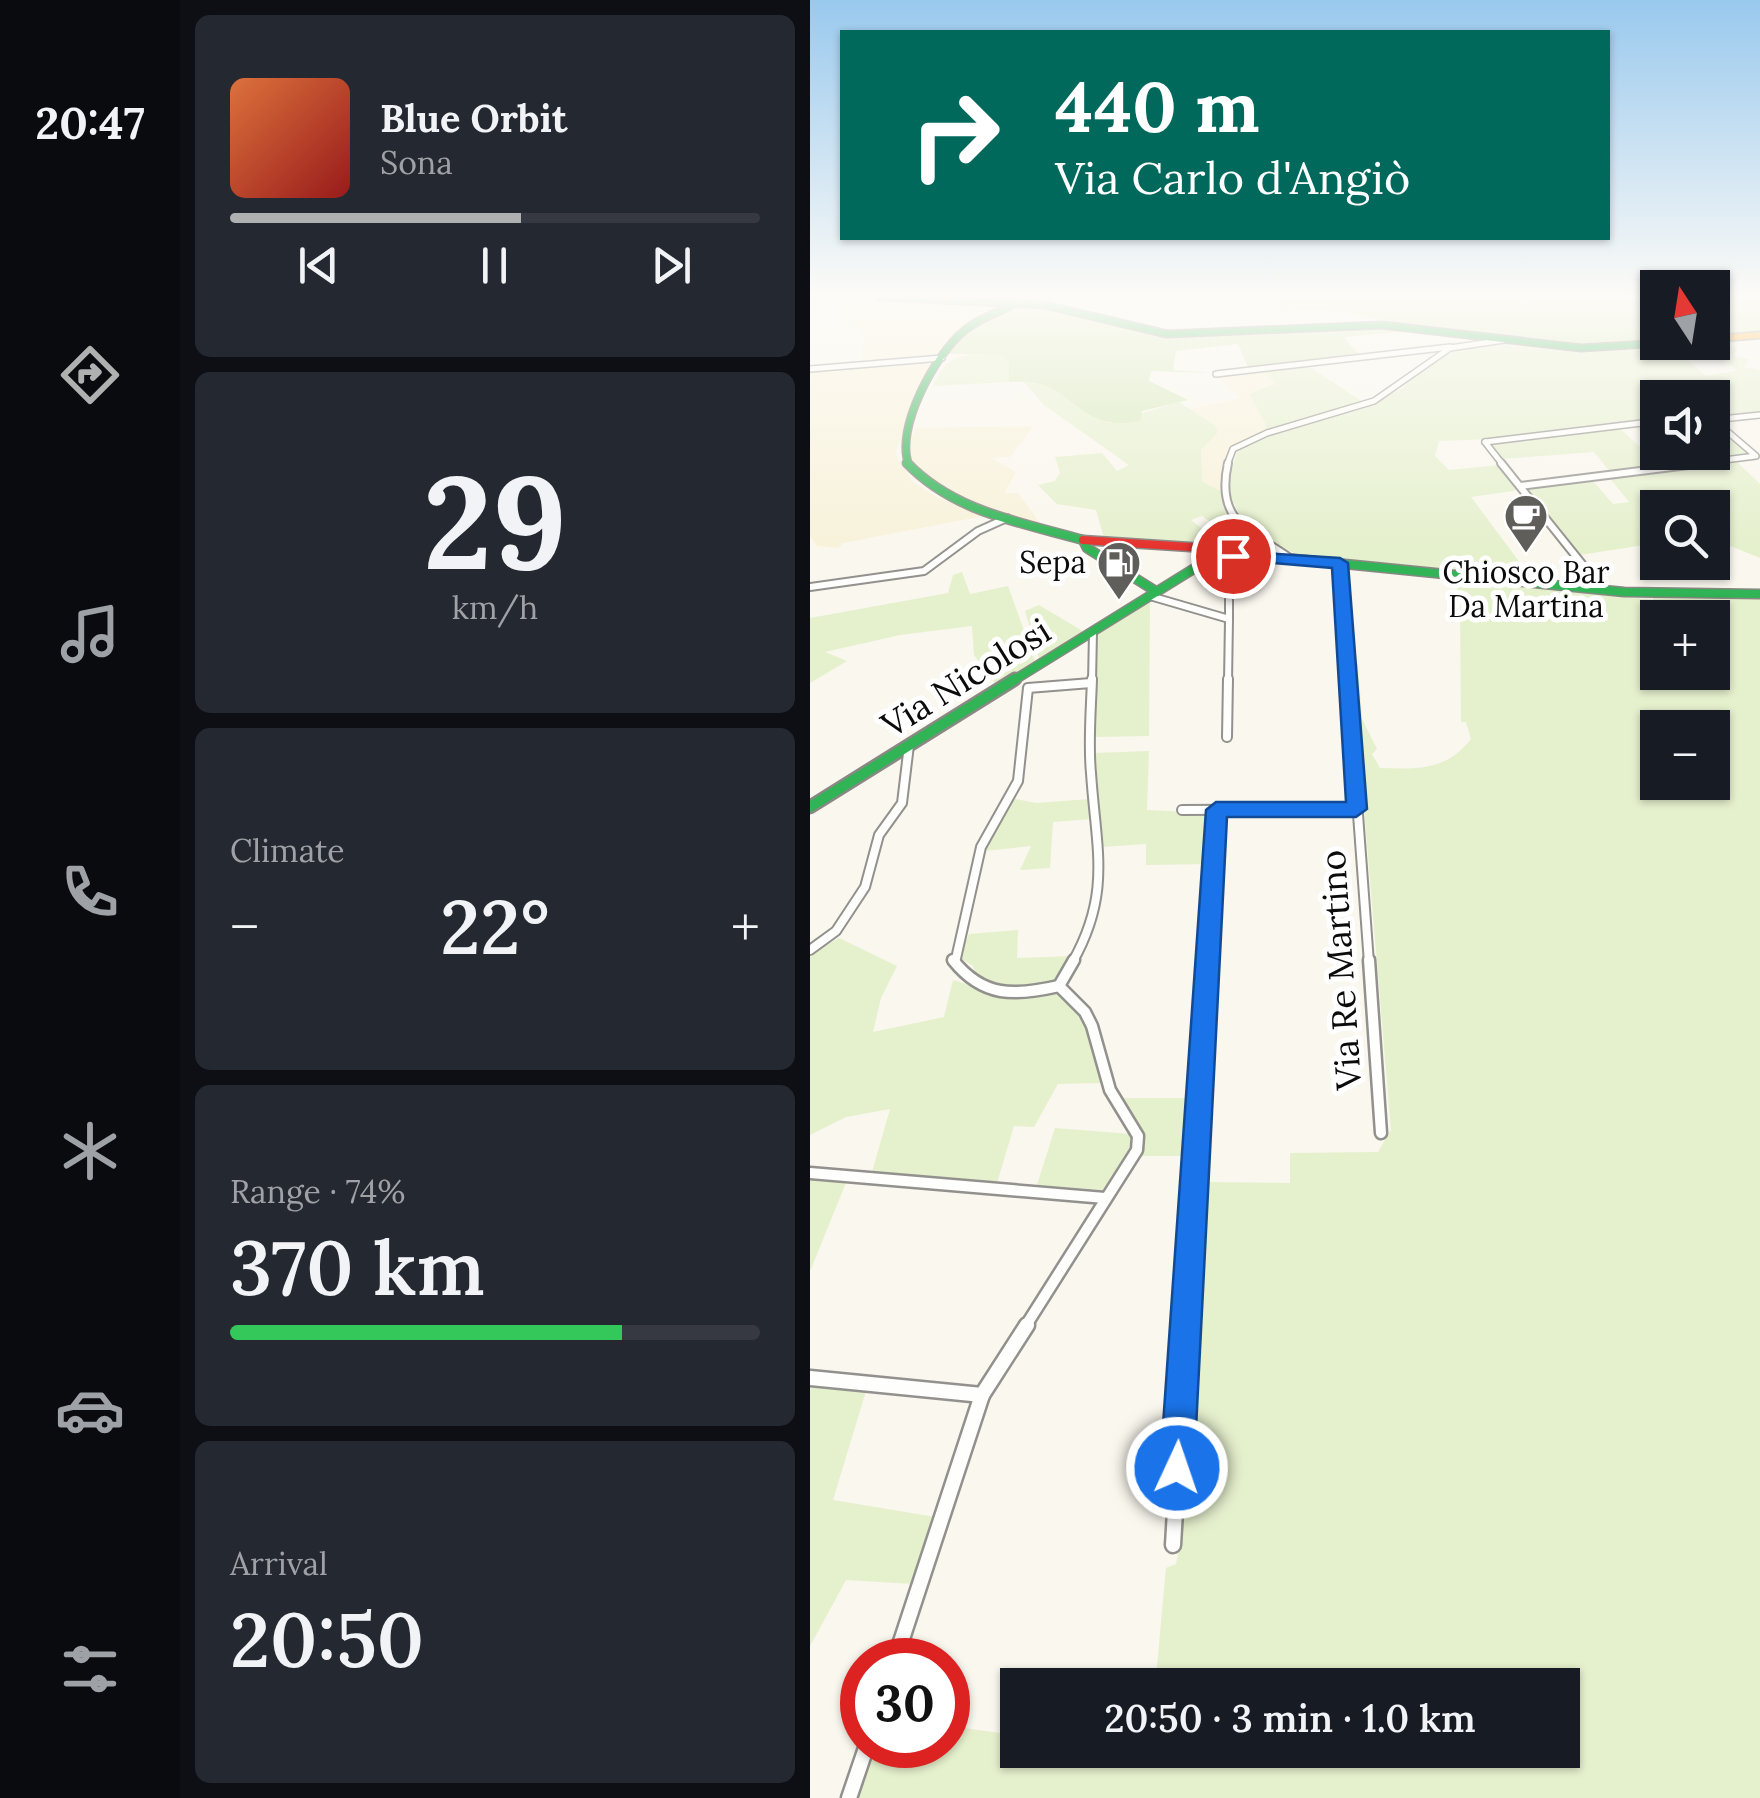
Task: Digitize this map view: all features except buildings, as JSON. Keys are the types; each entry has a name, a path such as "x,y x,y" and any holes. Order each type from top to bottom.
{"street":[{"path":"931,381 903,446 906,462 937,492 1083,540 1603,590 1760,594"},
{"path":"1290,558 1244,530 1231,514 1224,487 1234,449 1296,423 1373,402 1394,392 1405,381"},
{"path":"1730,418 1760,415"},
{"path":"1603,590 1485,442 1640,422"},
{"path":"1730,434 1756,456 1730,459"},
{"path":"1520,486 1646,470"},
{"path":"810,586 924,570 978,531 1007,518"},
{"path":"1083,540 1086,548 1154,594 1229,619"},
{"path":"1161,546 1233,556 1290,558"},
{"name":"Via Nicolosi","path":"810,807 1203,563 1233,556"},
{"name":"Via Re Martino","path":"1340,563 1381,1133"},
{"path":"1227,736 1230,581"},
{"path":"1091,683 1028,688 1018,781 981,847 954,962 967,979 994,993 1011,996 1059,986 1093,927 1100,872 1090,768 1093,632"},
{"path":"810,950 836,931 865,887 880,831 902,803 909,744"},
{"path":"1182,810 1356,809"},
{"path":"1173,1545 1216,810"},
{"path":"902,1638 982,1394 1137,1150 1138,1136 1110,1090 1086,1012 1059,986"},
{"path":"810,1172 1105,1198"},
{"path":"810,1378 982,1394"},
{"path":"850,1798 860,1768"}],"shaded area":[{"path":"810,381 928,381 895,453 912,481 936,497 989,515 843,543 838,548 817,546 810,536"},
{"path":"1221,381 1277,383 1249,394 1265,422 1266,433 1231,447 1221,479 1222,492 1202,481 1201,450 1213,434 1211,426 1187,410 1240,398"},
{"path":"1034,426 1010,457 991,458 1016,472 1004,494 1018,493 1042,526 936,488 921,476 926,473 919,474 908,452 915,428"}],"green space":[{"path":"936,381 1009,381 1009,382 933,386"},
{"path":"1023,381 1059,388 1079,408 1110,423 1179,402 1214,425 1218,432 1201,450 1202,481 1222,492 1231,507 1228,515 1241,529 1212,523 1202,516 1191,520 1204,530 1242,532 1275,552 1104,538 1096,510 1057,504 1038,485 1055,481 1060,473 1055,457 1102,453 1117,471 1129,465 1044,405"},
{"path":"1149,381 1188,400 1142,411 1141,421 1117,423 1094,417 1043,385 1009,382"},
{"path":"1331,381 1366,404 1266,433 1265,422 1249,394 1276,383"},
{"path":"1409,381 1640,381 1640,421 1494,439 1439,441 1435,456 1449,470 1500,465 1520,490 1471,497 1533,580 1297,555 1245,526 1226,487 1238,449 1306,421 1378,401"},
{"path":"1730,381 1760,381 1760,413 1730,417"},
{"path":"1618,427 1639,446 1640,469 1611,473 1594,452 1502,459 1490,445"},
{"path":"1730,436 1751,453 1730,456"},
{"path":"1735,460 1760,484 1760,558 1730,546 1730,490 1640,490 1640,546 1580,555 1523,488 1591,479 1613,504 1629,502 1608,476 1656,470 1730,470 1730,461"},
{"path":"962,572 970,594 1008,586 1036,664 998,687 974,655 972,626 900,635 825,652 847,661 810,683 810,618 948,593 953,575"},
{"path":"1456,579 1653,600 1653,595 1760,597 1760,1798 858,1798 868,1768 970,1768 970,1729 1000,1733 1000,1768 1580,1768 1580,1668 1157,1668 1166,1568 1176,1564 1182,1534 1200,1182 1290,1183 1290,1153 1378,1152 1391,1130 1352,665 1358,664 1362,719 1377,749 1372,754 1380,768 1419,768 1452,757 1471,739 1466,722 1461,722 1460,606 1467,605 1459,599"},
{"path":"1150,599 1149,736 1094,737 1096,634"},
{"path":"1039,605 1086,633 1040,662 1025,611"},
{"path":"1149,751 1147,810 1212,813 1207,831 1211,832 1209,864 1146,865 1146,844 1102,847 1095,753"},
{"path":"1011,798 1036,803 1090,799 1091,819 1053,822 1050,868 1020,870 1031,846 984,851"},
{"path":"1018,930 1017,958 1075,956 1053,982 1008,993 976,977 973,966 959,957 969,934"},
{"path":"839,938 897,966 881,998 873,1032 944,1017 953,980 1011,998 1056,992 1085,1018 1103,1083 1058,1084 1034,1127 1014,1126 997,1183 872,1172 890,1109 846,1117 810,1135 810,954"},
{"path":"1120,1098 1194,1098 1189,1156 1139,1156 1142,1135"},
{"path":"1055,1128 1131,1134 1133,1142 1103,1190 1037,1185"},
{"path":"810,1177 847,1180 811,1269 810,1269"},
{"path":"810,1387 866,1391 833,1500 935,1517 913,1584 846,1580 810,1646"}],"traffic: fast":[{"path":"927,381 906,446 906,462 922,479 942,493 987,513 1083,540 1087,548 1157,592"},
{"path":"810,807 1203,563 1256,555 1624,592 1760,594"}],"traffic: jam":[{"path":"1083,540 1236,550"}],"place":[{"name":"Chiosco Bar Da Martina","path":"1526,554"},
{"name":"Sepa","path":"1119,601"}],"route":[{"path":"1177,1468 1216,810 1356,809 1340,563 1233,556"}]}
